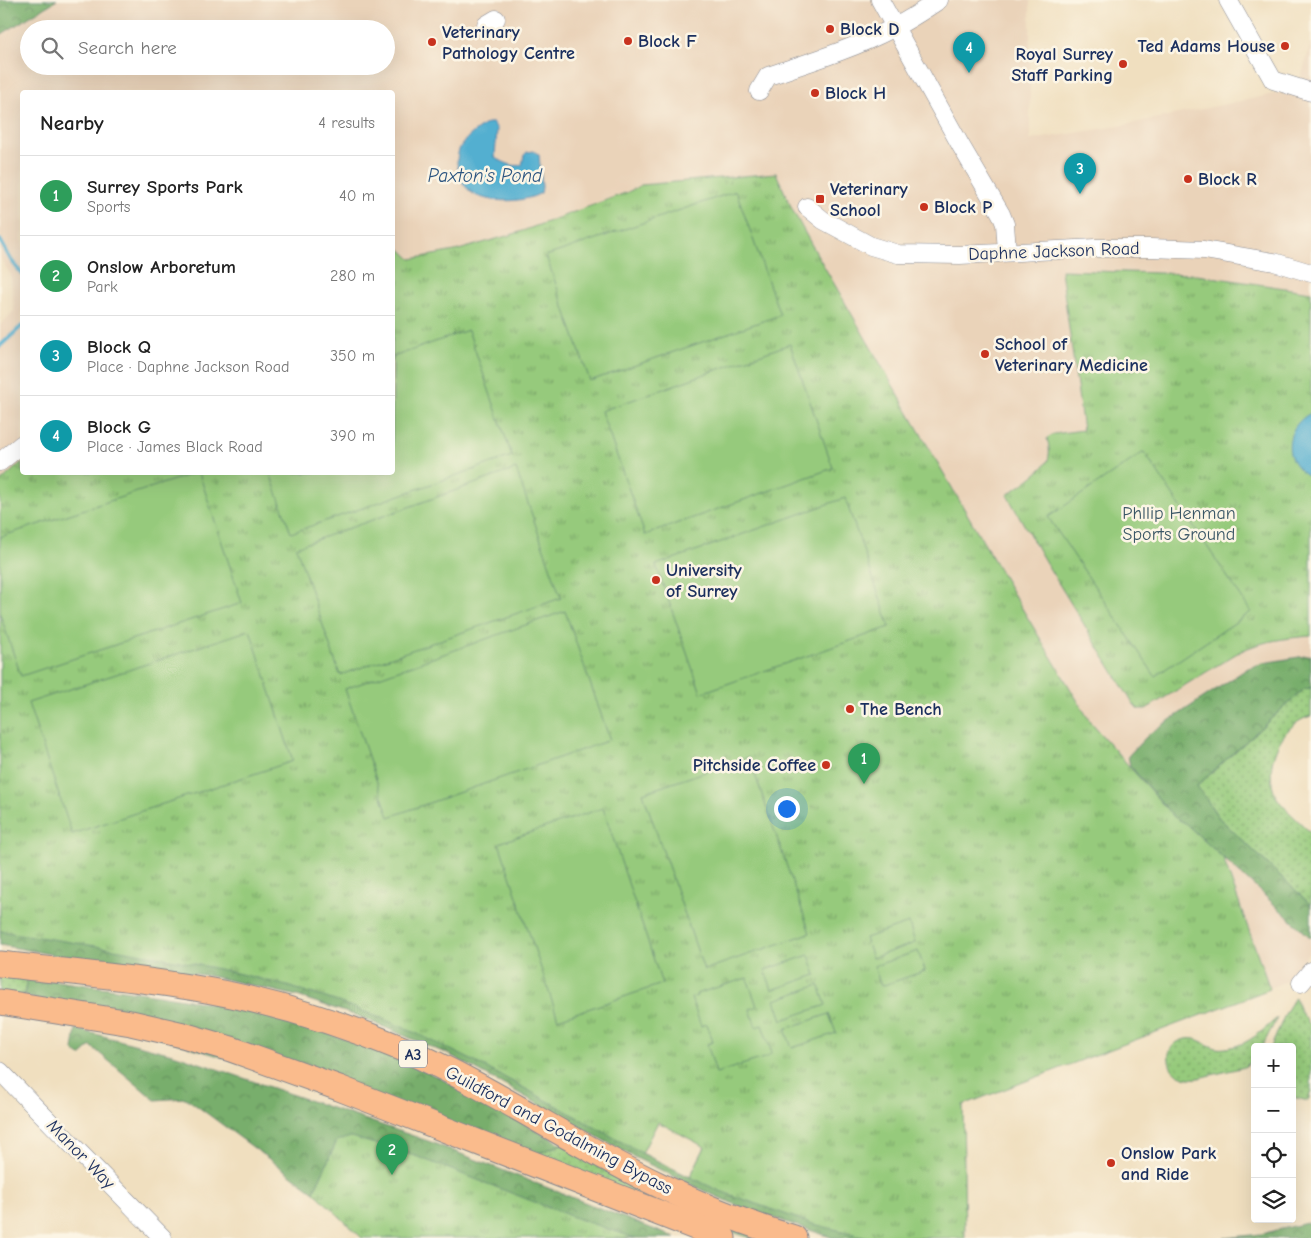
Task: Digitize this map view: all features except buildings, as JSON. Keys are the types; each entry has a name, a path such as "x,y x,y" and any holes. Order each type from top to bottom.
{"highway":[{"name":"Guildford and Godalming Bypass","path":"0,964 161,983 231,995 303,1013 366,1034 473,1083 658,1185 724,1214 794,1238"},
{"name":"Guildford and Godalming Bypass","path":"0,1002 131,1023 231,1049 339,1088 723,1238"}],"street":[{"path":"880,0 1001,214 1005,224 1007,251"},
{"path":"759,91 768,76 822,59 869,40 895,28 939,0"},
{"path":"1228,0 1273,80 1311,92"},
{"name":"Daphne Jackson Road","path":"806,207 823,220 871,246 898,254 960,255 1007,251 1095,248 1204,250 1274,262 1311,273"},
{"path":"0,462 20,446"},
{"name":"Manor Way","path":"0,1071 163,1238"}],"shaded area":[{"name":"University of Surrey","path":"57,0 1030,0 1030,140 1119,126 1298,88 1311,43 1311,688 1304,689 1197,786 1219,818 1311,905 1311,950 1285,982 963,1105 965,1238 871,1238 690,1177 705,1147 658,1122 448,1048 324,997 0,931 0,325 14,311 11,275 0,258 0,35 20,23 20,75 395,75 395,20 24,20"}],"green space":[{"path":"0,0 57,0 24,20 20,20 20,23 0,35"},
{"name":"University of Surrey","path":"776,173 793,211 810,242 1014,595 1091,723 1174,817 1186,824 1223,858 1270,989 963,1105 965,1238 871,1238 813,1224 720,1191 690,1177 705,1147 658,1122 642,1153 446,1047 365,1012 323,997 283,985 203,966 122,950 0,931 0,482 20,464 20,475 395,475 395,244 411,259 455,251 517,233 628,192 641,185"},
{"path":"736,191 780,315 590,381 546,256"},
{"name":"Phllip Henman Sports Ground","path":"1061,270 1191,274 1311,292 1311,636 1274,641 1247,648 1146,709 1138,709 1132,702 1046,563 1007,495 1034,475 1047,462 1049,447 1047,438 1054,434 1083,430"},
{"path":"468,330 512,456 291,533 271,475 395,475 395,356"},
{"path":"790,344 833,468 645,535 601,411"},
{"path":"1144,452 1251,612 1155,676 1048,517"},
{"path":"516,469 561,598 340,675 296,547"},
{"path":"189,475 200,475 242,603 21,676 0,614 0,537"},
{"path":"845,498 890,627 701,693 656,565"},
{"path":"565,611 610,740 389,817 345,689"},
{"path":"250,630 293,761 72,834 28,703"},
{"path":"1311,655 1311,688 1304,689 1197,786 1219,818 1311,905 1311,938 1187,825 1174,817 1130,766 1128,756 1149,734 1248,668 1263,663"},
{"path":"1311,688 1311,716 1290,728 1283,737 1277,748 1271,772 1272,785 1276,796 1287,810 1311,833 1311,905 1219,818 1197,786 1304,689"},
{"path":"749,757 810,933 704,970 643,793"},
{"path":"603,808 662,984 558,1019 499,843"},
{"path":"0,906 218,950 657,1122 642,1153 690,1177 705,1147 930,1238 833,1238 741,1207 630,1155 450,1055 360,1017 297,996 215,977 72,958 0,945"},
{"path":"909,923 915,943 872,958 865,938"},
{"path":"918,951 925,971 881,986 874,966"},
{"path":"809,955 816,975 772,990 765,970"},
{"path":"0,974 27,977 24,996 0,992"},
{"path":"27,977 159,995 231,1007 278,1018 361,1044 438,1077 562,1144 536,1154 24,996"},
{"path":"747,978 757,1006 750,1009 756,1027 762,1025 772,1053 767,1057 716,1073 707,1044 713,1042 707,1024 701,1026 691,998 697,996 696,994"},
{"path":"819,985 826,1005 782,1020 775,1000"},
{"path":"1295,997 1300,1011 1311,1026 1311,1091 1308,1101 1296,1098 1296,1043 1273,1043 1286,1012"},
{"path":"829,1014 836,1033 792,1048 785,1029"},
{"path":"1277,1018 1264,1043 1251,1043 1251,1061 1245,1067 1193,1078 1179,1075 1170,1066 1170,1049 1182,1040 1193,1039 1216,1048 1222,1048 1244,1043"},
{"path":"76,1029 176,1055 428,1141 676,1238 594,1238 337,1141 314,1192 186,1098 155,1100 91,1046 80,1056 73,1050"},
{"path":"351,1137 418,1157 581,1220 635,1238 362,1238 314,1192 337,1141"},
{"path":"562,1144 769,1238 751,1238 720,1228 536,1154"},
{"path":"1311,1222 1311,1238 1224,1238 1261,1234"}],"water":[{"name":"Paxton's Pond","path":"487,123 493,123 497,129 495,157 498,159 508,164 522,165 524,155 527,152 534,151 539,155 541,193 520,200 503,201 487,199 473,194 463,183 458,168 458,153 466,139"},
{"path":"1311,413 1311,477 1301,471 1294,463 1290,455 1289,445 1295,427"}],"waterway":[{"path":"0,240 20,271"},
{"path":"0,346 20,328"}],"place":[{"name":"Block D","path":"830,29"},
{"name":"Block F","path":"628,41"},
{"name":"Veterinary Pathology Centre","path":"432,42"},
{"name":"Ted Adams House","path":"1285,46"},
{"name":"Royal Surrey Staff Parking","path":"1123,64"},
{"name":"Block G","path":"969,73"},
{"name":"Block H","path":"815,93"},
{"name":"Block R","path":"1188,179"},
{"name":"Block Q","path":"1080,194"},
{"name":"Veterinary School","path":"820,199"},
{"name":"Block P","path":"924,207"},
{"name":"School of Veterinary Medicine","path":"985,354"},
{"name":"University of Surrey","path":"656,580"},
{"name":"The Bench","path":"850,709"},
{"name":"Pitchside Coffee","path":"826,765"},
{"name":"Surrey Sports Park","path":"864,784"},
{"name":"Onslow Park and Ride","path":"1111,1163"},
{"name":"Onslow Arboretum","path":"392,1175"}]}
